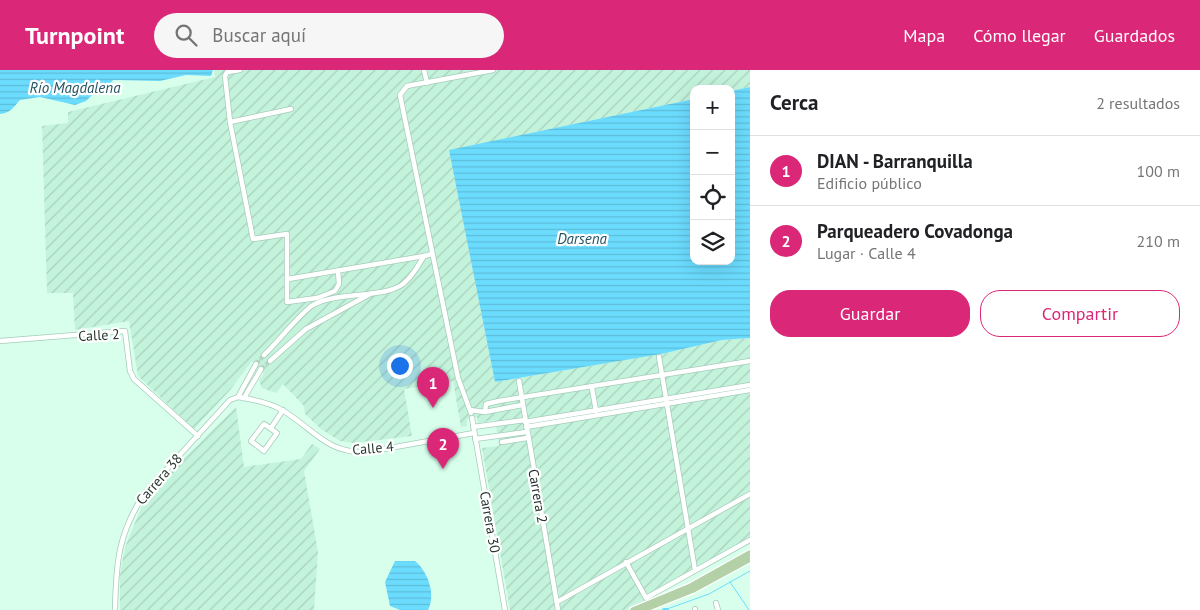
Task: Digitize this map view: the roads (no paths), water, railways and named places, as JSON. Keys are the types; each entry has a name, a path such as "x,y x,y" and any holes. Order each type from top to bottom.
{"main road":[{"path":"632,610 691,586 750,553"},
{"path":"646,604 694,590 750,559"}],"street":[{"path":"240,70 227,72 225,76 230,122 253,239 287,234 287,302 306,300 336,291 339,284 338,271"},
{"path":"424,70 427,82"},
{"name":"Carrera 30","path":"492,70 407,86 400,95 461,388 471,414 505,610"},
{"path":"230,122 291,109"},
{"path":"288,279 432,254"},
{"path":"264,355 311,305 330,298 371,293 402,284 411,276 424,256"},
{"path":"270,361 306,329 371,293"},
{"name":"Calle 2","path":"0,341 125,331 130,371 134,379 198,436"},
{"path":"659,357 695,570"},
{"path":"485,412 486,404 750,361"},
{"path":"238,397 256,364"},
{"path":"244,398 261,369"},
{"name":"Carrera 2","path":"519,381 558,610"},
{"path":"473,427 492,424 525,425 735,390 750,385"},
{"path":"592,388 596,411"},
{"path":"735,390 750,390"},
{"name":"Carrera 38","path":"115,610 118,555 125,527 144,493 230,400 238,397"},
{"name":"Calle 4","path":"238,397 283,410 323,442 350,452 367,452 475,436 494,436 525,425"},
{"path":"471,414 522,405"},
{"path":"271,428 283,410"},
{"path":"525,425 596,411 604,412"},
{"path":"264,424 271,428 277,433 264,451 251,441 264,424"},
{"path":"492,424 494,436"},
{"path":"502,442 528,438"},
{"path":"557,602 750,494"},
{"path":"626,562 646,604 695,570 750,540"},
{"path":"716,603 718,610"}],"water":[{"name":"Río Magdalena","path":"0,70 213,70 211,76 186,75 160,81 113,80 105,90 96,91 86,101 75,105 40,97 20,100 9,111 0,114"},
{"name":"Darsena","path":"750,87 750,338 722,340 661,354 495,382 449,150 690,100 690,265 735,265 735,90"},
{"path":"395,561 415,561 424,571 431,590 428,610 400,610 390,606 385,582"}],"waterway":[{"path":"667,609 709,594 750,571"},
{"path":"730,582 749,610"}],"tunnel":[{"path":"256,364 264,355"},
{"path":"261,369 270,361"}],"place":[{"name":"DIAN - Barranquilla","path":"433,408"},
{"name":"Parqueadero Covadonga","path":"443,469"}]}
